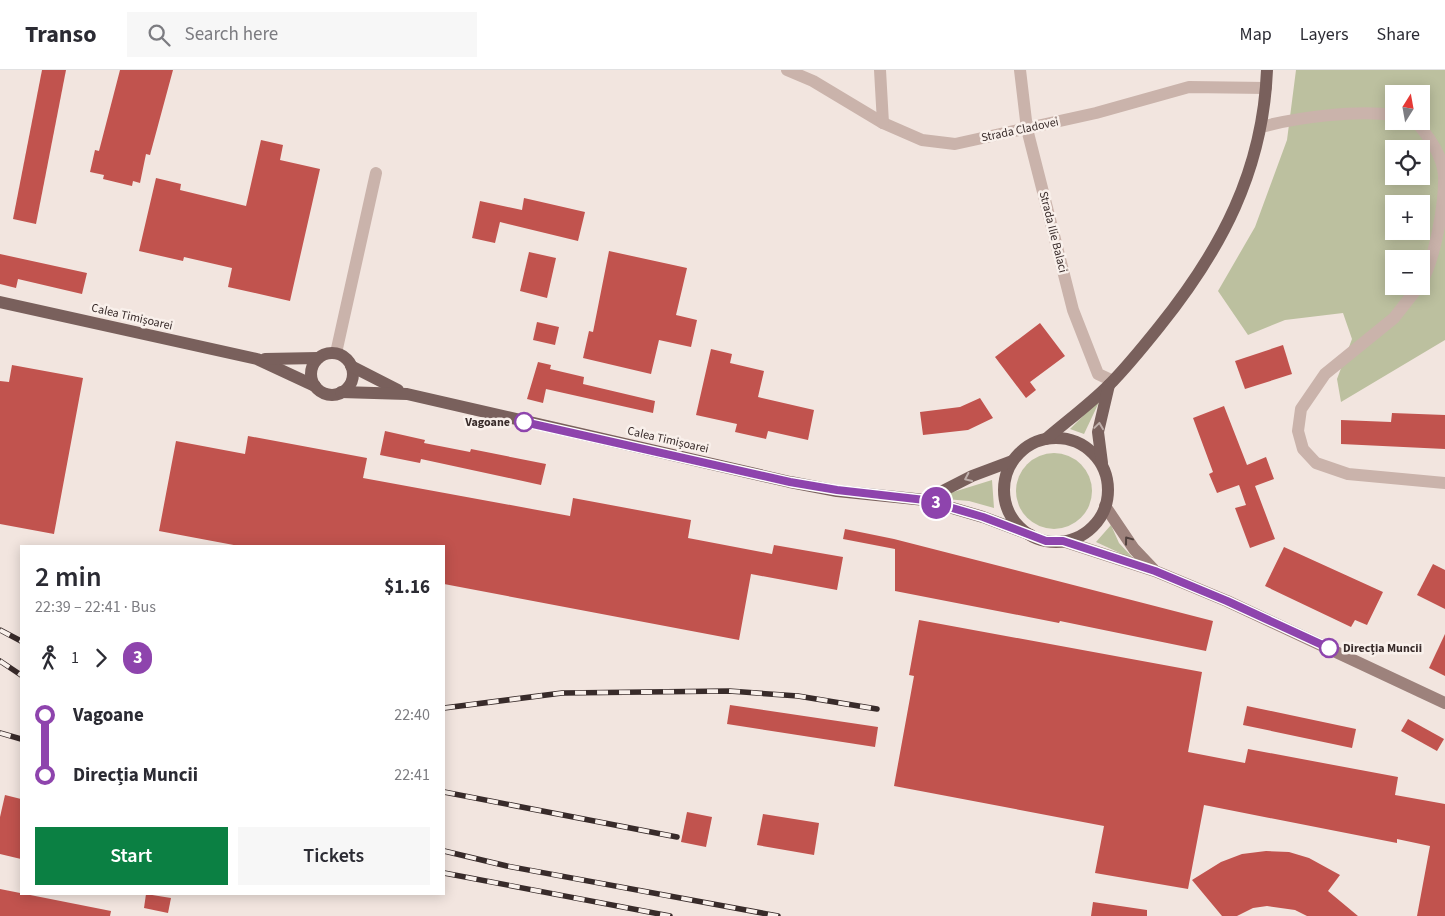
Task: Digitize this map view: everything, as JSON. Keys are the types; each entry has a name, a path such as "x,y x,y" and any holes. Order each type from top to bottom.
{"main road":[{"path":"925,500 972,476 1012,461 1027,447 1046,439 1111,383 1189,289 1214,250 1235,209 1260,127 1267,70"},
{"name":"Calea Timișoarei","path":"0,302 258,359 315,386"},
{"path":"330,353 336,354 342,356 351,366 350,384 341,392 324,393 315,386 311,368 318,358 330,353"},
{"name":"Calea Timișoarei","path":"258,359 318,358"},
{"name":"Calea Timișoarei","path":"351,366 407,394"},
{"path":"1012,461 1005,477 1004,494 1008,511 1017,525 1031,536 1046,541 1063,541 1077,537 1089,530 1099,519 1105,506 1107,480 1103,468 1098,432 1111,383"},
{"name":"Calea Timișoarei","path":"341,392 407,394 790,482 837,490 925,500 983,517 1031,536"},
{"path":"1046,439 1059,438 1073,441 1090,452 1103,468"},
{"path":"1105,506 1134,549 1155,571"},
{"path":"1063,541 1155,571 1227,601 1445,703"}],"street":[{"name":"Strada Cladovei","path":"787,70 813,81 883,122 922,140 955,144 1027,129 1189,87 1266,88"},
{"path":"880,70 883,122"},
{"name":"Strada Ilie Balaci","path":"1020,70 1027,129 1073,310 1098,374 1111,383"},
{"path":"1260,127 1286,120 1325,116 1385,115"},
{"path":"1423,130 1430,138 1444,173 1444,198 1437,237 1430,257"},
{"path":"336,354 376,173"},
{"path":"1412,295 1394,318 1325,374 1301,409 1298,431 1303,450 1316,463 1332,469 1348,474 1445,483"}],"green space":[{"path":"1296,70 1445,70 1445,340 1341,402 1337,379 1352,339 1343,313 1285,320 1248,335 1218,291 1255,227 1287,140"},
{"path":"1101,398 1084,434 1070,429"},
{"path":"1054,453 1068,456 1081,464 1089,477 1092,491 1089,505 1081,518 1068,526 1054,529 1040,526 1027,518 1019,505 1016,491 1019,477 1027,464 1040,456"},
{"path":"992,480 994,508 969,501 934,498"},
{"path":"1111,525 1119,543 1135,560 1096,542"}],"building":[{"path":"42,70 66,70 36,224 13,219"},
{"path":"120,70 173,70 150,155 146,154 140,183 133,181 132,186 103,179 104,175 90,172 95,150 99,151"},
{"path":"261,140 283,145 280,160 320,169 290,301 228,287 232,268 184,257 183,261 139,251 156,178 181,184 180,190 246,206"},
{"path":"524,198 585,212 578,241 500,222 495,243 472,238 480,201 522,210"},
{"path":"609,251 687,268 676,315 697,320 691,347 659,340 651,374 583,358 589,331 593,332"},
{"path":"529,252 556,258 547,298 520,291"},
{"path":"0,254 87,273 82,294 18,279 16,288 0,284"},
{"path":"537,322 559,327 555,345 533,340"},
{"path":"1040,323 1065,356 1030,382 1036,390 1026,398 995,357"},
{"path":"1283,345 1292,374 1245,389 1235,361"},
{"path":"711,349 732,354 730,363 764,371 758,397 814,410 808,440 768,431 766,439 735,432 737,424 696,415"},
{"path":"538,362 551,365 550,369 584,377 583,384 655,401 653,413 546,389 543,403 527,399"},
{"path":"12,365 83,378 54,534 0,524 0,381 9,382"},
{"path":"980,398 993,418 968,430 923,435 920,412 960,407"},
{"path":"1224,406 1247,465 1266,457 1274,479 1255,486 1275,539 1250,548 1235,508 1246,505 1239,485 1217,493 1209,474 1213,472 1193,418"},
{"path":"1392,413 1445,415 1445,449 1341,444 1341,420 1391,422"},
{"path":"385,431 425,440 424,443 470,452 471,449 546,464 541,485 421,459 420,463 380,455"},
{"path":"248,436 367,458 363,478 570,516 573,498 691,520 688,538 772,554 774,545 843,557 837,590 751,574 739,640 445,584 445,545 234,545 159,531 176,441 245,454"},
{"path":"845,529 894,539 1213,621 1206,651 1060,621 1059,623 895,591 895,549 843,539"},
{"path":"1284,547 1383,592 1367,625 1355,620 1351,627 1265,586"},
{"path":"1433,564 1445,570 1445,609 1417,595"},
{"path":"919,620 1202,672 1188,752 1245,763 1248,749 1398,777 1395,795 1445,804 1445,916 1417,916 1430,846 1397,839 1397,843 1204,805 1188,889 1095,873 1104,826 894,786 914,676 909,675"},
{"path":"1445,634 1445,676 1429,668"},
{"path":"730,705 878,727 875,747 727,724"},
{"path":"1247,706 1356,729 1352,748 1243,725"},
{"path":"1408,719 1444,739 1437,751 1401,731"},
{"path":"5,795 20,799 20,859 0,854 0,817"},
{"path":"687,812 712,817 706,847 681,842"},
{"path":"763,814 819,823 814,855 757,845"},
{"path":"1266,851 1289,852 1309,858 1340,875 1328,891 1358,916 1307,916 1295,910 1267,906 1253,908 1237,916 1222,916 1192,880 1221,862 1242,854"},
{"path":"0,889 20,893 20,895 30,895 111,911 110,916 0,916"},
{"path":"146,895 171,898 168,913 144,908"},
{"path":"1093,902 1147,910 1147,916 1091,916"}],"railway":[{"path":"0,630 20,640"},
{"path":"0,661 20,674"},
{"path":"445,708 562,693 729,691 798,696 877,709"},
{"path":"0,733 20,739"},
{"path":"445,792 677,837"},
{"path":"445,851 507,866 778,916"},
{"path":"445,873 670,916"}],"bus line":[{"name":"3","path":"524,422 790,482 837,490 925,500 983,517 1046,541 1063,541 1155,571 1227,601 1329,648"}],"place":[{"name":"Vagoane","path":"524,422"},
{"name":"Direcția Muncii","path":"1329,648"}]}
